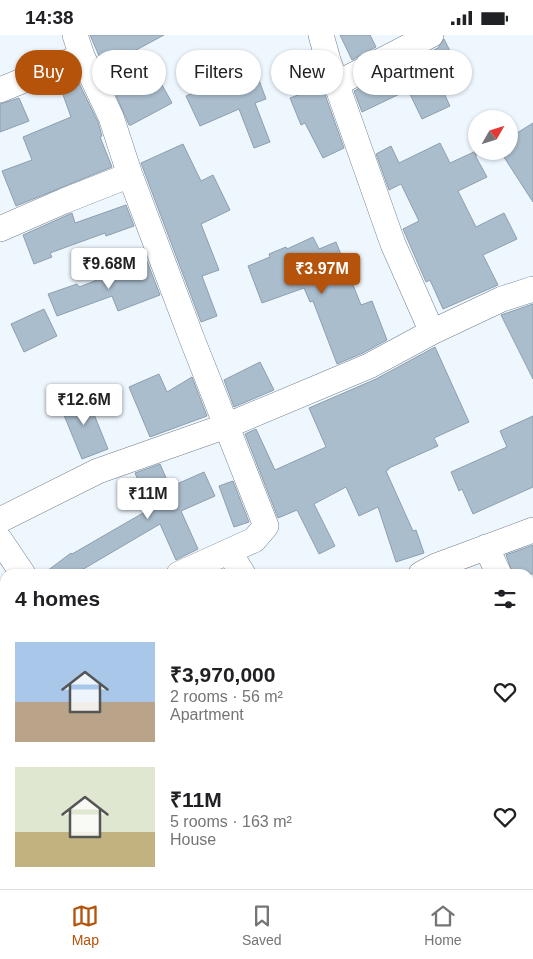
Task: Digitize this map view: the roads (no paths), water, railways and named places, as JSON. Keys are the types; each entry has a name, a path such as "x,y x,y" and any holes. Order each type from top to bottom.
{"street":[{"path":"321,35 326,50"},
{"path":"343,80 431,35"},
{"path":"0,90 79,45 111,117 130,175 266,525 254,540 191,569"},
{"path":"340,95 392,244 432,332"},
{"path":"0,229 130,175"},
{"path":"0,520 98,471 226,426 369,366 432,332 502,299 533,289"},
{"path":"433,569 533,530"},
{"path":"0,540 20,569"},
{"path":"486,547 497,569"},
{"path":"230,552 239,569"}]}
